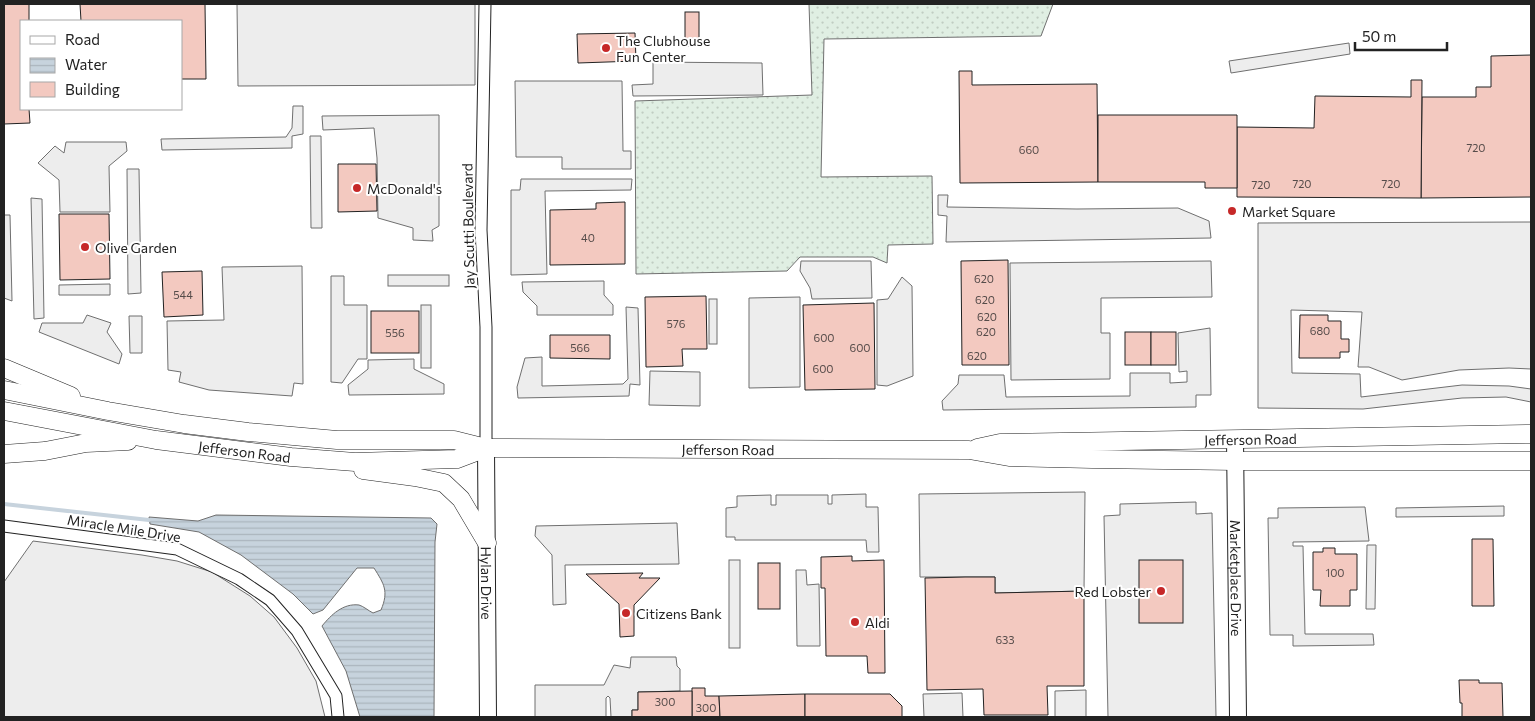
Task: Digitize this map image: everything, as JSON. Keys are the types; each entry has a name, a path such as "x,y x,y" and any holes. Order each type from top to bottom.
{"main road":[{"path":"4,368 108,411"},
{"name":"Jefferson Road","path":"4,390 108,411 184,424 248,432 337,440 454,440 486,448 969,450 1009,457 1235,461 1531,461"},
{"name":"Jefferson Road","path":"4,411 156,440 291,457 355,462 456,459 486,448"},
{"name":"Jefferson Road","path":"969,450 1000,443 1531,434"},
{"path":"4,454 45,452 86,444 156,440"},
{"path":"329,460 369,472 444,482 462,499 486,543"}],"street":[{"name":"Jay Scutti Boulevard","path":"485,4 481,244 486,327 486,448"},
{"name":"Marketplace Drive","path":"1235,439 1238,717"},
{"name":"Hylan Drive","path":"486,448 488,717"},
{"name":"Miracle Mile Drive","path":"4,526 177,549 239,579 270,600 297,631 336,696 338,717"}],"green space":[{"path":"809,4 1053,4 1041,36 824,39 821,177 932,176 933,244 888,245 887,263 873,257 800,257 787,271 636,274 635,101 812,95"}],"shaded area":[{"path":"237,4 475,4 475,85 238,86"},
{"path":"1349,43 1350,54 1231,73 1229,61"},
{"path":"653,62 762,63 763,95 633,96 632,85 653,84"},
{"path":"515,81 622,81 623,151 631,151 631,169 562,169 562,157 516,157"},
{"path":"293,106 303,106 303,134 292,136 292,148 162,150 161,139 286,137 292,128"},
{"path":"439,115 439,226 432,230 433,241 413,240 413,228 378,218 377,158 374,128 323,130 322,116"},
{"path":"310,136 321,136 322,228 311,228"},
{"path":"66,142 126,142 127,151 109,166 110,212 60,212 59,180 38,163 55,146 64,153"},
{"path":"127,169 139,169 141,293 128,294"},
{"path":"521,179 632,179 631,190 545,191 547,274 511,275 511,190 520,190"},
{"path":"938,195 948,195 947,207 1178,208 1209,221 1211,238 946,242 947,216 938,215"},
{"path":"31,198 42,199 44,318 34,319"},
{"path":"4,215 10,215 12,301 4,298"},
{"path":"1531,222 1531,369 1459,370 1402,380 1369,367 1358,367 1362,312 1291,310 1292,373 1360,374 1361,397 1462,385 1509,386 1531,389 1531,402 1506,397 1462,398 1363,409 1258,408 1258,223"},
{"path":"801,261 871,261 872,298 812,299 810,288 800,271"},
{"path":"1211,261 1212,297 1101,298 1101,333 1110,333 1110,379 1011,380 1010,263"},
{"path":"302,266 303,384 294,383 292,396 209,390 179,382 181,372 168,370 167,321 224,320 222,267"},
{"path":"388,275 449,275 449,286 388,286"},
{"path":"331,276 344,276 344,305 367,305 367,359 358,359 342,383 331,382"},
{"path":"902,277 912,286 913,376 887,386 877,385 877,300 888,299"},
{"path":"604,281 604,295 613,305 613,315 537,315 537,306 523,292 522,282"},
{"path":"110,284 110,295 59,295 59,285"},
{"path":"800,297 800,387 749,388 749,298"},
{"path":"709,299 717,299 717,344 709,344"},
{"path":"421,305 431,305 431,368 421,368"},
{"path":"626,307 638,308 640,385 630,384 629,396 518,398 517,387 525,358 542,357 542,386 623,384 628,379"},
{"path":"87,315 111,323 107,332 122,354 119,364 39,332 42,323 83,323"},
{"path":"129,316 142,316 142,353 130,353"},
{"path":"1210,328 1211,395 1196,395 1196,407 943,410 942,401 958,384 959,375 1004,375 1006,397 1130,396 1130,373 1170,373 1170,383 1187,382 1187,371 1179,372 1178,333"},
{"path":"414,359 414,369 444,384 444,394 349,395 348,385 368,369 368,360"},
{"path":"650,371 700,372 700,406 649,405"},
{"path":"1085,492 1084,591 995,593 995,577 920,577 919,494"},
{"path":"866,494 866,507 878,507 879,552 867,552 866,540 735,540 735,537 726,537 726,508 737,507 737,496 771,495 771,505 776,505 776,495 828,495 828,504 832,504 832,495"},
{"path":"1196,502 1196,514 1212,513 1216,717 1108,717 1104,516 1120,515 1120,504"},
{"path":"1504,506 1504,516 1396,517 1396,508"},
{"path":"1365,507 1369,541 1293,542 1293,546 1303,546 1305,634 1373,634 1374,645 1293,646 1293,635 1270,635 1268,518 1278,518 1278,508"},
{"path":"677,523 679,564 565,565 566,604 553,605 552,555 535,536 536,526"},
{"path":"33,541 177,561 212,572 250,596 274,617 297,648 316,681 325,717 4,717 4,582"},
{"path":"1367,545 1376,545 1375,609 1366,609"},
{"path":"729,560 740,560 740,648 729,648"},
{"path":"796,570 806,570 807,585 819,584 820,646 797,646"},
{"path":"631,657 676,657 677,666 680,669 680,691 638,692 638,710 632,710 632,717 611,717 610,698 608,696 606,698 606,717 535,717 535,685 604,685 614,665 630,668"},
{"path":"1086,690 1086,717 1055,717 1055,691"},
{"path":"962,693 963,717 924,717 923,694"}],"water":[{"path":"216,515 431,518 437,524 435,542 434,717 360,717 346,671 322,626 333,614 348,606 359,605 373,613 381,610 385,593 374,568 357,568 323,610 313,614 293,594 241,555 199,532 150,524 149,517 198,521"}],"building":[{"path":"4,4 29,4 29,20 20,20 20,110 29,110 30,123 4,124"},
{"path":"80,4 205,4 206,79 182,79 182,20 81,20"},
{"path":"685,12 699,12 699,46 685,46"},
{"name":"The Clubhouse Fun Center","path":"635,33 636,61 578,63 577,34"},
{"path":"1531,55 1531,197 1421,198 1422,97 1476,97 1476,87 1491,87 1491,56"},
{"path":"959,71 972,71 972,85 1097,84 1098,182 960,183"},
{"path":"1411,80 1422,80 1421,198 1237,197 1237,127 1314,128 1315,96 1411,97"},
{"path":"1098,115 1237,115 1237,188 1205,188 1205,182 1098,182"},
{"name":"McDonald's","path":"338,164 376,164 377,211 338,212"},
{"path":"625,202 625,264 550,265 550,210 596,209 596,203"},
{"name":"Olive Garden","path":"59,214 109,214 110,279 60,280"},
{"path":"1008,260 1009,365 962,365 961,261"},
{"path":"202,271 203,315 164,317 162,272"},
{"path":"706,296 707,349 682,349 683,366 646,367 645,297"},
{"path":"874,303 875,389 805,390 803,305"},
{"path":"371,311 419,311 419,353 371,353"},
{"path":"1300,315 1328,315 1328,321 1341,321 1341,339 1349,339 1349,352 1340,352 1340,358 1299,358"},
{"path":"1125,332 1151,332 1151,365 1125,365"},
{"path":"1151,332 1176,332 1176,365 1151,365"},
{"path":"550,335 610,335 610,359 550,358"},
{"path":"1472,539 1493,539 1494,606 1472,606"},
{"path":"1323,548 1335,548 1335,554 1357,554 1357,590 1350,590 1350,606 1320,606 1321,590 1313,590 1313,552 1323,552"},
{"name":"Aldi","path":"852,556 852,561 884,560 885,673 868,673 867,656 826,656 825,588 821,588 821,557"},
{"name":"Red Lobster","path":"1139,560 1183,560 1183,623 1139,623"},
{"path":"758,563 780,563 780,609 758,609"},
{"name":"Citizens Bank","path":"643,573 639,578 660,578 634,605 634,636 620,637 619,604 586,574"},
{"path":"995,577 995,593 1084,591 1084,686 1047,686 1048,715 984,715 983,689 927,690 925,578"},
{"path":"1459,680 1479,680 1479,683 1502,683 1503,717 1462,717"},
{"path":"692,688 705,688 705,696 719,696 720,717 692,717"},
{"path":"692,691 692,717 632,717 632,710 638,710 638,692"},
{"path":"805,694 805,717 720,717 719,696"},
{"path":"805,694 890,694 902,706 902,717 805,717"}],"waterway":[{"path":"4,504 149,520"}],"place":[{"name":"The Clubhouse Fun Center","path":"606,48"},
{"name":"McDonald's","path":"357,188"},
{"name":"Market Square","path":"1232,211"},
{"name":"Olive Garden","path":"85,247"},
{"name":"Red Lobster","path":"1161,591"},
{"name":"Citizens Bank","path":"626,613"},
{"name":"Aldi","path":"855,622"}]}
